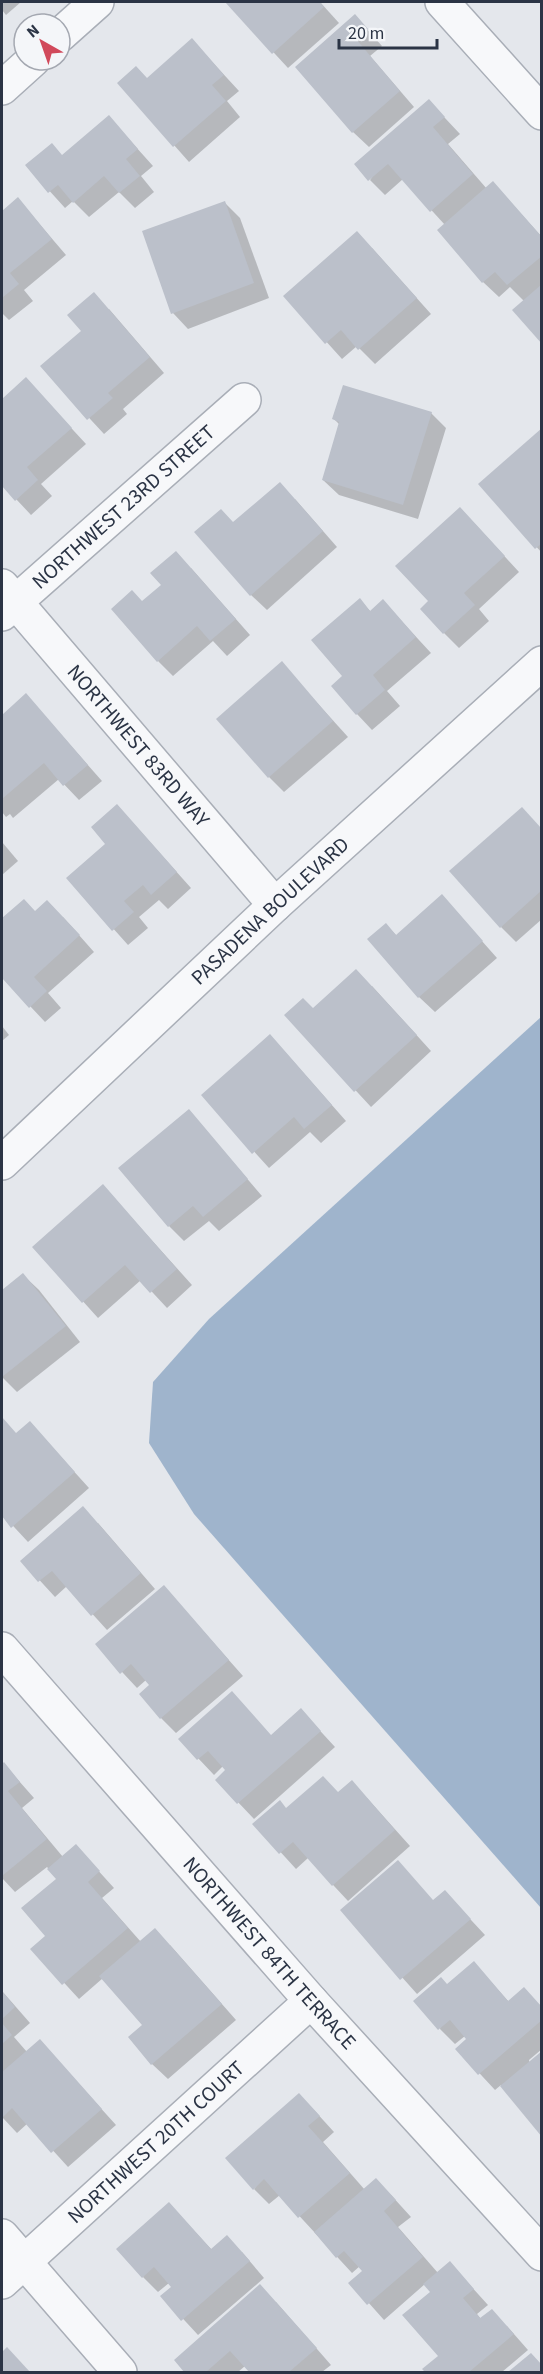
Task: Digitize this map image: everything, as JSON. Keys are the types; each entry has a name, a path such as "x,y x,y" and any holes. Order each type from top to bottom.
{"street":[{"path":"72,24 97,2"},
{"path":"442,2 542,113"},
{"path":"2,88 20,72"},
{"name":"NORTHWEST 23RD STREET","path":"6,601 244,400"},
{"name":"NORTHWEST 83RD WAY","path":"6,601 275,905"},
{"name":"PASADENA BOULEVARD","path":"2,1163 275,905 542,663"},
{"name":"NORTHWEST 84TH TERRACE","path":"2,1649 311,2001 542,2254"},
{"name":"NORTHWEST 20TH COURT","path":"13,2272 311,2001"},
{"path":"2,2236 13,2272 120,2373"}],"water":[{"path":"541,1017 541,1908 194,1514 149,1443 153,1382 209,1319"}],"building":[{"path":"225,2 320,2 324,7 272,54"},
{"path":"355,14 368,29 356,39 400,91 352,133 295,67"},
{"path":"192,38 224,75 212,85 226,101 173,147 117,83 136,66 147,78"},
{"path":"429,99 445,117 433,127 473,174 430,212 388,164 368,181 354,164"},
{"path":"109,115 138,149 126,159 140,176 119,193 104,176 73,203 58,185 48,193 25,165 52,143 62,155"},
{"path":"493,181 542,237 542,256 507,285 495,272 482,283 437,230"},
{"path":"18,197 52,239 10,273 19,284 2,298 2,211"},
{"path":"225,201 254,283 171,314 142,231"},
{"path":"357,231 417,298 358,350 341,330 325,344 283,296"},
{"path":"542,284 542,344 512,310"},
{"path":"94,292 150,357 108,393 113,398 87,420 40,366 81,331 67,315"},
{"path":"26,377 72,428 27,467 38,480 15,501 2,486 2,399"},
{"path":"343,385 432,412 403,505 322,480 339,422 332,419"},
{"path":"542,428 542,543 535,549 478,484"},
{"path":"280,482 323,531 250,596 194,532 221,509 233,522"},
{"path":"460,507 505,556 464,593 475,605 443,634 420,609 428,601 395,566"},
{"path":"176,551 236,619 210,641 197,626 157,662 111,609 132,590 142,601 161,585 150,573"},
{"path":"360,598 370,611 383,599 416,637 373,675 385,690 356,715 331,686 342,676 311,640"},
{"path":"282,661 333,721 268,778 216,719"},
{"path":"26,693 88,765 63,786 44,763 2,799 2,715"},
{"path":"117,804 177,872 151,895 143,885 124,901 134,912 112,931 66,878 105,844 91,827"},
{"path":"522,807 542,829 542,890 500,928 449,871"},
{"path":"442,894 483,941 418,998 367,939 386,923 396,935"},
{"path":"24,899 35,911 47,900 80,935 34,977 47,991 29,1008 2,978 2,918"},
{"path":"356,969 417,1035 354,1092 284,1015 303,998 313,1008"},
{"path":"270,1034 332,1105 304,1129 294,1117 252,1154 201,1095"},
{"path":"189,1109 248,1179 203,1217 193,1206 168,1227 118,1168"},
{"path":"103,1184 177,1269 150,1293 125,1265 82,1303 32,1247"},
{"path":"23,1273 66,1326 2,1377 2,1290"},
{"path":"2,1417 16,1433 30,1421 75,1472 11,1528 2,1516"},
{"path":"83,1506 141,1573 91,1616 52,1571 38,1582 20,1561"},
{"path":"164,1585 229,1660 160,1719 139,1694 149,1685 131,1664 120,1674 95,1644"},
{"path":"232,1691 271,1735 301,1708 321,1731 237,1804 215,1780 225,1770 208,1751 197,1760 178,1739"},
{"path":"4,1762 20,1782 8,1791 47,1839 2,1876 2,1764"},
{"path":"323,1776 338,1792 352,1780 395,1830 332,1886 293,1842 279,1854 252,1824 280,1800 286,1808"},
{"path":"76,1844 100,1871 88,1882 128,1928 62,1985 30,1949 45,1936 21,1908 56,1879 47,1869"},
{"path":"398,1860 433,1900 445,1890 471,1919 400,1980 340,1910"},
{"path":"155,1928 222,2004 151,2065 128,2037 142,2025 99,1976"},
{"path":"474,1961 508,2001 524,1987 542,2007 542,2020 478,2075 455,2049 466,2039 450,2020 438,2030 413,2001 441,1977 447,1984"},
{"path":"2,1991 15,2007 2,2019"},
{"path":"2,2023 12,2035 2,2044"},
{"path":"40,2039 102,2109 51,2153 12,2108 2,2118 2,2072"},
{"path":"542,2051 542,2137 500,2086"},
{"path":"299,2093 320,2116 308,2126 350,2173 298,2218 264,2179 253,2190 225,2158"},
{"path":"376,2178 396,2200 384,2211 423,2257 367,2305 348,2283 362,2271 344,2251 336,2258 314,2232"},
{"path":"169,2202 211,2249 227,2235 250,2261 181,2321 160,2296 171,2287 154,2267 142,2278 116,2249"},
{"path":"450,2261 474,2289 463,2298 480,2318 492,2309 514,2334 469,2372 425,2372 422,2369 438,2356 402,2315 430,2292 423,2284"},
{"path":"260,2284 317,2348 289,2372 249,2372 230,2351 206,2372 184,2372 174,2360"},
{"path":"7,2347 30,2372 2,2372 2,2352"},
{"path":"531,2353 542,2365 542,2372 508,2372"}]}
